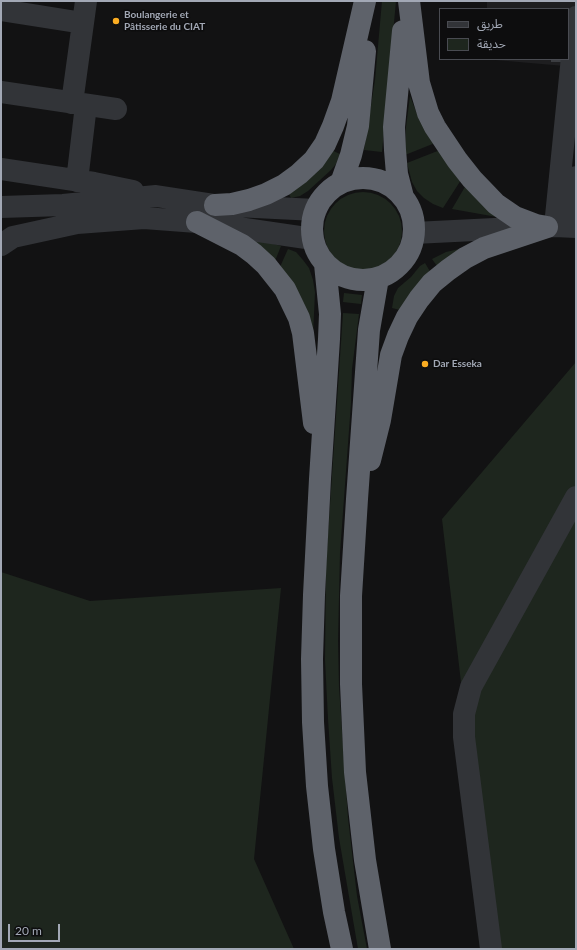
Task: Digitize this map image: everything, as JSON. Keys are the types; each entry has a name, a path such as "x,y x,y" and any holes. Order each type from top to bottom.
{"highway":[{"path":"215,205 232,204 266,194 284,185 314,160 325,144 342,101 365,1"},
{"path":"340,183 351,155 358,126 369,1"},
{"path":"403,197 398,174 394,127 408,1"},
{"path":"408,1 419,83 428,113 435,127 467,173 496,204 515,217 531,223 563,227"},
{"path":"351,179 374,179 395,189 403,197 410,208 414,220 414,233 411,248 403,261 392,272 378,278 364,280 350,279 336,273 325,264 313,240 312,224 316,210 322,199 330,190 340,183 351,179"},
{"path":"197,222 242,245 254,254 276,277 292,303 299,318 306,348 320,479"},
{"path":"357,499 374,446 391,355 407,317 419,299 432,283 448,270 465,258 484,248 563,227"},
{"path":"325,264 330,339 320,479 312,659 313,722 317,786 324,849 334,912 342,949"},
{"path":"378,278 369,330 357,499 351,596 351,684 355,765 365,860 380,949"}],"street":[{"path":"77,181 83,23 86,1"},
{"path":"1,10 83,23"},
{"path":"563,227 576,17"},
{"path":"1,92 116,109"},
{"path":"1,169 215,205 316,210"},
{"path":"563,227 576,178"},
{"path":"1,207 63,205 156,196"},
{"path":"1,245 12,237 76,223 144,218 197,222 313,240"},
{"path":"414,233 563,227"},
{"path":"491,949 464,737 464,714 472,687 576,497"}],"shaded area":[{"path":"487,1 576,1 576,67 496,60 569,60 569,8 487,8"}],"green space":[{"path":"382,1 396,1 382,152 364,150 375,80"},
{"path":"410,96 417,114 435,143 405,155 406,127"},
{"path":"329,149 340,154 336,164 308,191 300,196 291,198 288,192"},
{"path":"440,150 461,180 443,208 433,204 417,191 412,182 407,163"},
{"path":"466,185 497,217 452,209"},
{"path":"355,192 371,192 385,198 396,209 402,223 402,239 396,253 385,264 371,270 355,270 341,264 330,253 324,239 324,223 330,209 341,198"},
{"path":"235,234 281,246 275,261"},
{"path":"468,247 437,266 432,259 446,252"},
{"path":"288,249 296,252 303,260 309,268 313,280 315,292 313,336 280,267"},
{"path":"425,263 431,273 400,310 392,308 394,296 398,288"},
{"path":"344,293 362,295 361,304 343,302"},
{"path":"343,313 359,314 352,369 351,403 340,553 338,641 339,687 348,818 357,896 367,949 358,949 339,838 332,778 325,660 326,564"},
{"path":"576,362 576,949 492,949 442,519"},
{"path":"1,572 90,601 281,588 254,859 294,949 1,949"}],"building":[{"path":"551,60 566,60 566,62 551,62"}],"place":[{"name":"Boulangerie et Pâtisserie du CIAT","path":"116,21"},
{"name":"Dar Esseka","path":"425,364"}]}
